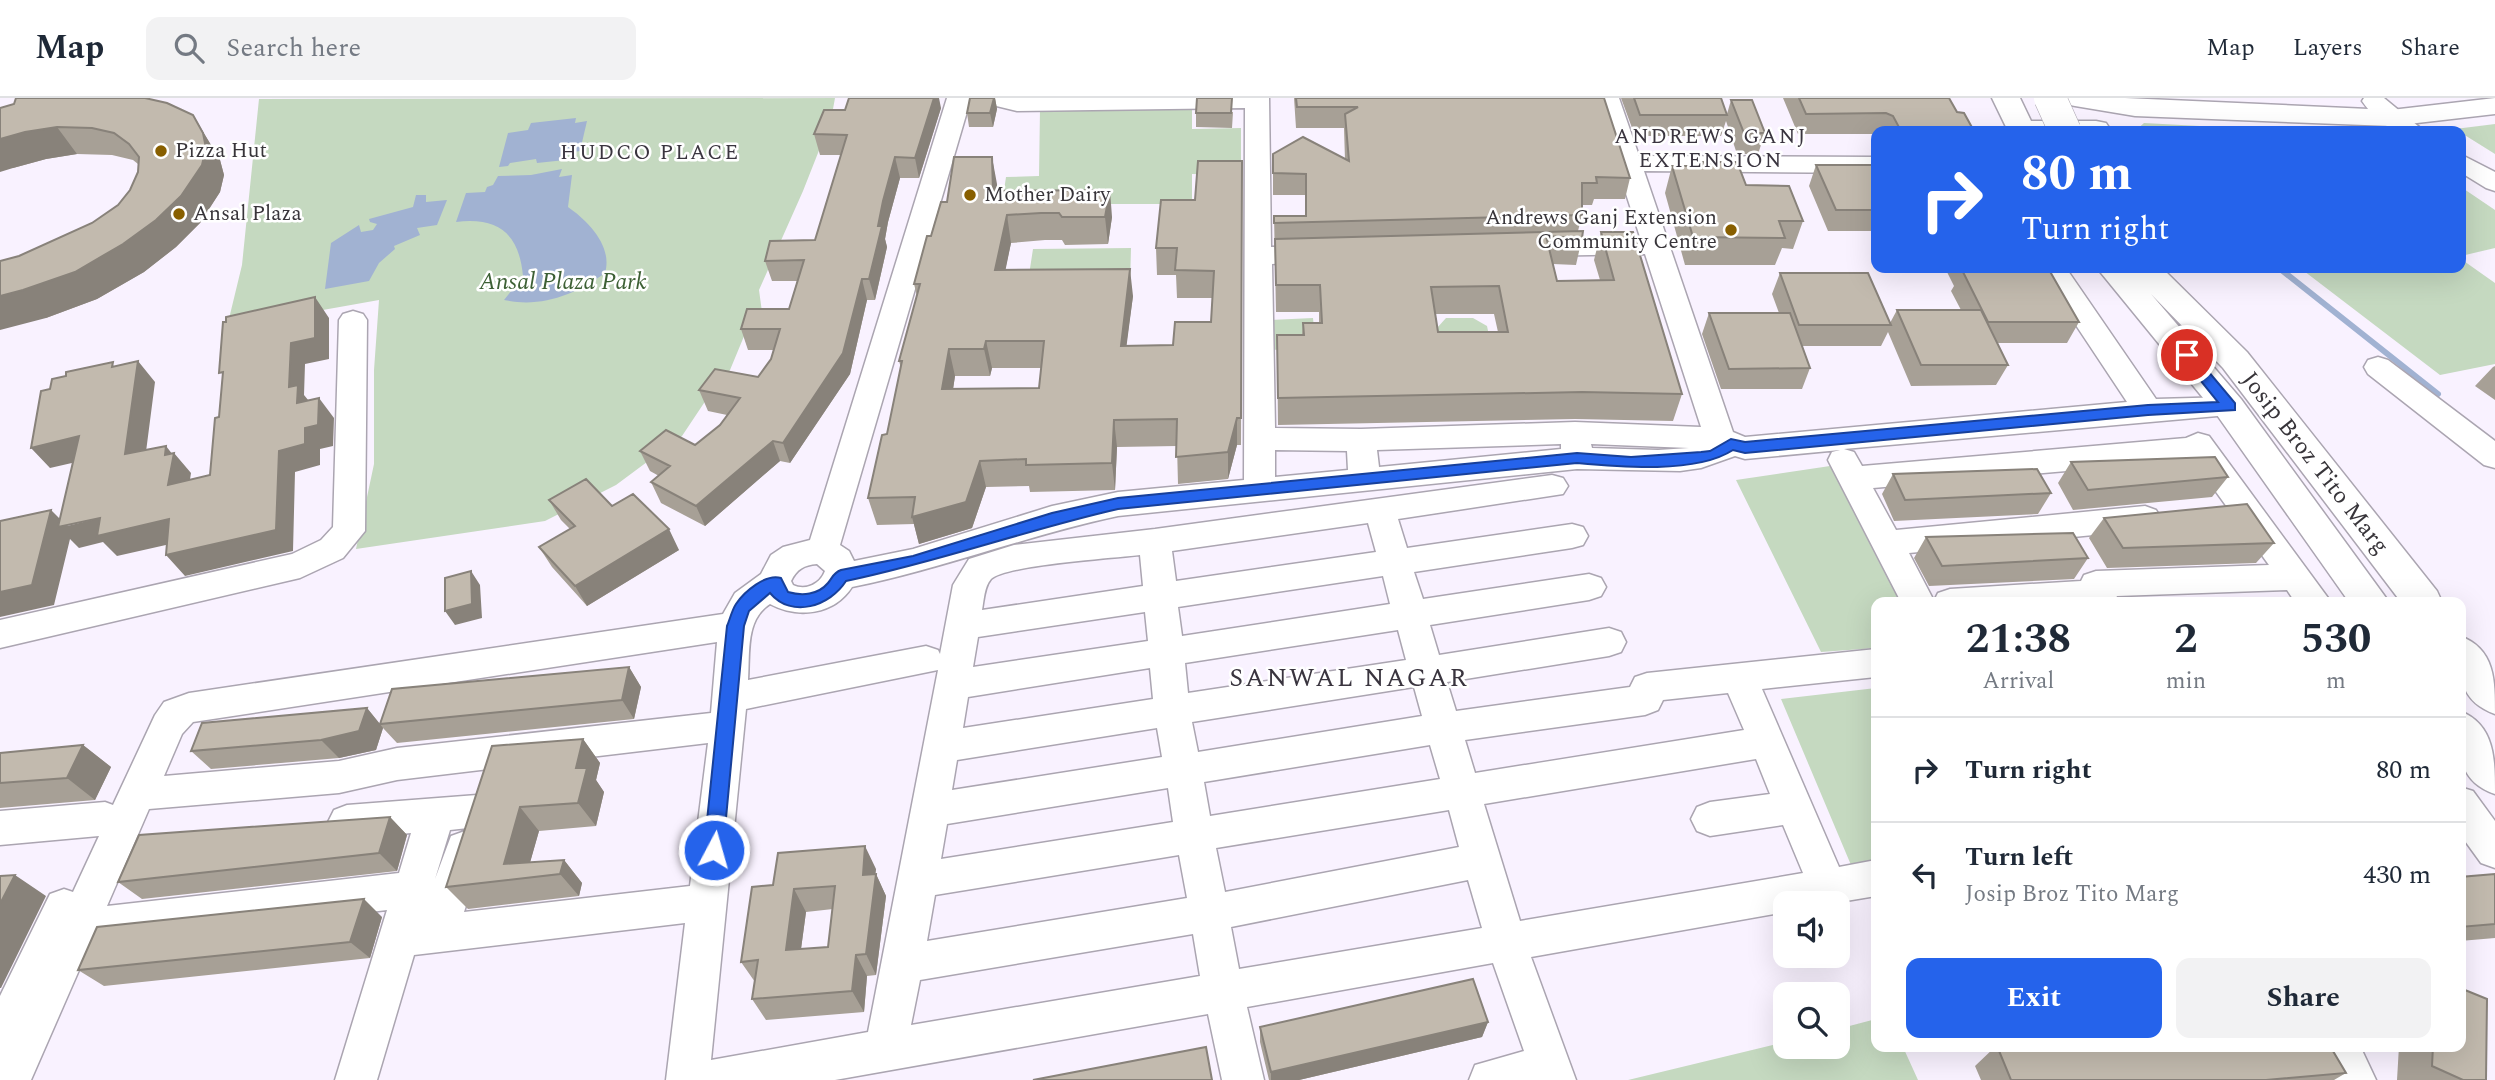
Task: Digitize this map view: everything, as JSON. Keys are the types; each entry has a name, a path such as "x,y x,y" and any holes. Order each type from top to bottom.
{"main road":[{"path":"2006,98 2020,126"},
{"path":"2050,98 2063,126"},
{"path":"2247,98 2392,117 2422,98"},
{"path":"2081,99 2134,108 2392,117 2495,106"},
{"path":"2081,99 2095,126"},
{"path":"2099,126 2110,115 2134,108"},
{"name":"Josip Broz Tito Marg","path":"2116,273 2230,407 2366,597"},
{"name":"Josip Broz Tito Marg","path":"2149,273 2235,360 2419,597"},
{"path":"2179,273 2235,360"},
{"path":"2466,660 2495,697"},
{"path":"2466,736 2495,776"}],"street":[{"path":"959,98 832,564 832,590 811,600 799,601 783,596 777,590 775,582 781,566 800,554 832,564 913,562 1052,518 1118,503 1364,477 1576,445"},
{"path":"992,98 1001,102 1256,100 1269,147 1258,256 1260,488"},
{"path":"1606,98 1725,441"},
{"path":"1628,163 1871,165"},
{"path":"2466,165 2495,183"},
{"path":"1518,249 1655,245"},
{"path":"1258,256 1340,254"},
{"path":"2056,273 2160,409 2201,448 2304,589"},
{"path":"0,634 300,565 332,549 349,531 353,320"},
{"path":"2378,367 2495,457"},
{"path":"1633,475 1842,458 2160,409 2230,407"},
{"path":"1260,439 1576,445 1631,463 1714,455 1725,441"},
{"path":"1361,440 1364,477"},
{"path":"1725,441 1745,448 1842,458 2027,462 2201,448"},
{"path":"1842,458 1915,597"},
{"path":"2027,462 2088,569"},
{"path":"885,1050 919,880 941,747 939,673 962,626 970,585 981,568 1014,557 1155,541 1552,486"},
{"path":"2213,511 2245,508"},
{"path":"1380,511 1506,942 1553,1073 1490,1080"},
{"path":"1971,597 2088,569 2172,515"},
{"path":"962,626 1160,599 1572,536"},
{"path":"1155,541 1172,710 1223,990 1243,1080"},
{"path":"1886,543 2088,569 2304,589"},
{"path":"687,1080 736,626 741,608 775,582"},
{"path":"137,776 340,778 397,764 496,753 939,673 1166,652 1589,587"},
{"path":"0,1041 113,828 137,776 177,713 189,708 736,626"},
{"path":"941,747 1609,642"},
{"path":"930,810 1183,771 1739,677 1871,664"},
{"path":"1739,677 1827,884"},
{"path":"919,880 1767,742"},
{"path":"438,932 496,753"},
{"path":"1710,819 1794,807"},
{"path":"312,824 477,811"},
{"path":"356,1080 435,816"},
{"path":"0,828 113,828 161,835"},
{"path":"9,1080 79,928 113,828"},
{"path":"903,964 1209,912 1482,860"},
{"path":"714,1080 1827,884 1871,879"},
{"path":"79,928 414,888"},
{"path":"399,938 708,902"},
{"path":"2339,1052 2355,1080"}],"green space":[{"name":"Ansal Plaza Park","path":"835,98 831,120 803,191 759,290 762,312 747,329 730,370 682,436 616,485 545,521 356,549 374,464 374,370 379,300 227,327 242,265 259,99"},
{"path":"1040,109 1192,109 1192,129 1241,128 1241,175 1192,174 1192,204 1002,204 1006,177 1039,176"},
{"path":"2144,123 2200,126 2141,126"},
{"path":"2495,124 2495,154 2466,136 2466,128"},
{"path":"2466,190 2495,210 2495,248 2466,255"},
{"path":"1131,248 1130,287 1027,288 1033,249"},
{"path":"2466,263 2495,283 2495,364 2440,375 2307,273 2466,273"},
{"path":"1313,318 1316,348 1269,350 1269,320"},
{"path":"1446,318 1473,318 1487,326 1491,345 1443,345 1437,328"},
{"path":"1830,466 1908,597 1871,597 1871,648 1821,652 1736,480"},
{"path":"1871,689 1871,863 1851,865 1781,699"},
{"path":"1871,1020 1871,1052 1905,1052 1918,1080 1628,1080 1773,1045 1773,1059 1850,1059 1850,1026"}],"water":[{"path":"576,118 575,123 587,121 580,151 566,153 565,160 537,163 536,159 499,167 508,133 528,130 531,123"},
{"path":"562,169 559,177 572,175 568,207 597,235 605,253 605,273 582,288 557,298 531,302 504,300 523,276 517,249 504,231 495,226 484,222 456,222 466,193 485,192 498,176 531,175"},
{"path":"416,195 426,195 426,202 447,200 437,225 417,228 420,235 394,246 395,249 379,263 369,281 325,289 331,243 359,225 361,232 373,230 377,224 369,219 413,207"}],"building":[{"path":"16,98 145,98 167,103 193,115 203,133 206,148 202,165 181,196 156,220 123,244 75,272 0,296 0,261 19,256 92,223 118,205 130,190 138,172 139,157 129,144 114,133 92,128 57,127 0,139 0,108 14,104"},
{"path":"849,98 934,98 915,158 895,157 883,201 878,226 882,226 869,279 862,279 843,353 783,443 773,441 696,506 651,482 670,466 640,451 666,430 695,445 720,425 740,398 699,390 715,369 758,377 771,359 780,329 741,329 747,309 789,309 804,260 765,261 770,241 815,240 847,135 814,134 824,110 845,110"},
{"path":"970,98 994,98 990,113 967,113"},
{"path":"1197,98 1232,98 1231,113 1196,113"},
{"path":"1296,98 1604,98 1630,178 1596,177 1597,183 1582,183 1582,215 1274,223 1274,216 1306,216 1306,174 1273,173 1273,154 1303,137 1349,161 1345,114 1358,107 1297,107"},
{"path":"1634,98 1721,98 1727,115 1640,115"},
{"path":"1799,98 1949,98 1957,112 1964,113 1971,126 1898,126 1893,116 1886,113 1806,114"},
{"path":"1731,100 1752,100 1765,133 1744,133"},
{"path":"954,157 992,157 993,191 1110,190 1105,217 1062,217 1059,213 1007,215 995,270 1130,269 1121,346 1173,345 1175,322 1211,322 1214,271 1175,270 1177,248 1156,248 1161,200 1195,200 1198,161 1242,161 1241,418 1237,418 1228,452 1176,457 1177,419 1114,420 1112,463 1026,465 1026,459 980,461 966,502 912,517 915,497 868,498 882,435 887,434 902,361 899,361 920,284 914,284 927,236 931,236 941,202 947,202","holes":["986,341 1044,341 1039,388 942,389 949,349 984,349"]},
{"path":"1702,162 1737,162 1746,185 1789,186 1803,221 1779,221 1785,238 1693,237 1672,166 1703,166"},
{"path":"1816,165 1871,165 1871,210 1836,210"},
{"path":"1583,231 1582,238 1546,236 1557,281 1614,280 1601,232 1633,232 1682,394 1582,392 1278,398 1277,335 1304,335 1303,323 1322,323 1320,285 1276,285 1275,239","holes":["1499,286 1508,332 1438,332 1431,287"]},
{"path":"1780,273 1868,273 1891,325 1799,325"},
{"path":"1964,273 2051,273 2079,322 1988,322"},
{"path":"315,297 315,338 291,343 289,387 298,385 297,403 319,398 318,425 305,428 305,444 279,451 276,530 166,555 169,519 97,536 100,518 58,527 79,436 31,448 41,391 50,389 52,379 66,376 66,372 113,362 112,367 138,361 125,454 166,446 165,455 174,453 168,485 210,475 215,418 219,417 223,372 219,373 223,322 226,322 226,317"},
{"path":"1897,310 1981,310 2008,365 1921,365"},
{"path":"1709,313 1790,313 1810,368 1729,369"},
{"path":"2215,457 2228,477 2088,490 2071,462"},
{"path":"2037,469 2051,493 1905,500 1893,474"},
{"path":"586,479 612,506 633,494 669,529 575,586 539,547 575,526 549,500"},
{"path":"2247,504 2274,543 2123,548 2104,518"},
{"path":"51,510 32,585 0,592 0,521"},
{"path":"2073,533 2088,558 1942,566 1926,537"},
{"path":"471,571 472,604 445,611 445,578"},
{"path":"629,667 622,700 380,724 392,689"},
{"path":"367,708 359,731 321,740 191,751 202,723"},
{"path":"583,739 576,768 587,768 578,803 520,807 504,864 564,860 560,874 446,887 492,746"},
{"path":"83,745 67,778 0,783 0,753"},
{"path":"390,817 379,853 118,882 139,835"},
{"path":"865,846 863,875 876,874 866,954 856,955 852,991 752,999 758,960 741,962 752,887 773,885 778,853","holes":["835,886 828,947 786,950 794,889"]},
{"path":"2495,874 2495,924 2466,926 2466,876"},
{"path":"15,875 0,904 0,876"},
{"path":"364,899 350,942 78,970 97,927"},
{"path":"1473,979 1488,1022 1271,1072 1260,1027"},
{"path":"2466,990 2487,999 2486,1080 2463,1080 2432,1066 2433,1052 2466,1052"},
{"path":"1206,1047 1212,1080 1033,1080"},
{"path":"1999,1052 2334,1052 2346,1073 2266,1080 2011,1080"}],"waterway":[{"path":"2285,273 2438,394"}],"place":[{"name":"Pizza Hut","path":"161,151"},
{"name":"Mother Dairy","path":"970,195"},
{"name":"Ansal Plaza","path":"179,214"},
{"name":"Andrews Ganj Extension Community Centre","path":"1731,230"}],"district":[{"name":"ANDREWS GANJ EXTENSION","path":"1711,149"},
{"name":"HUDCO PLACE","path":"650,153"},
{"name":"SANWAL NAGAR","path":"1349,678"}],"route":[{"path":"714,850 736,626 741,608 775,582 777,590 783,596 799,601 811,600 832,590 841,576 913,562 1052,518 1118,503 1577,458 1631,463 1701,457 1724,451 1731,444 1745,448 2148,410 2230,407 2187,355"}]}
